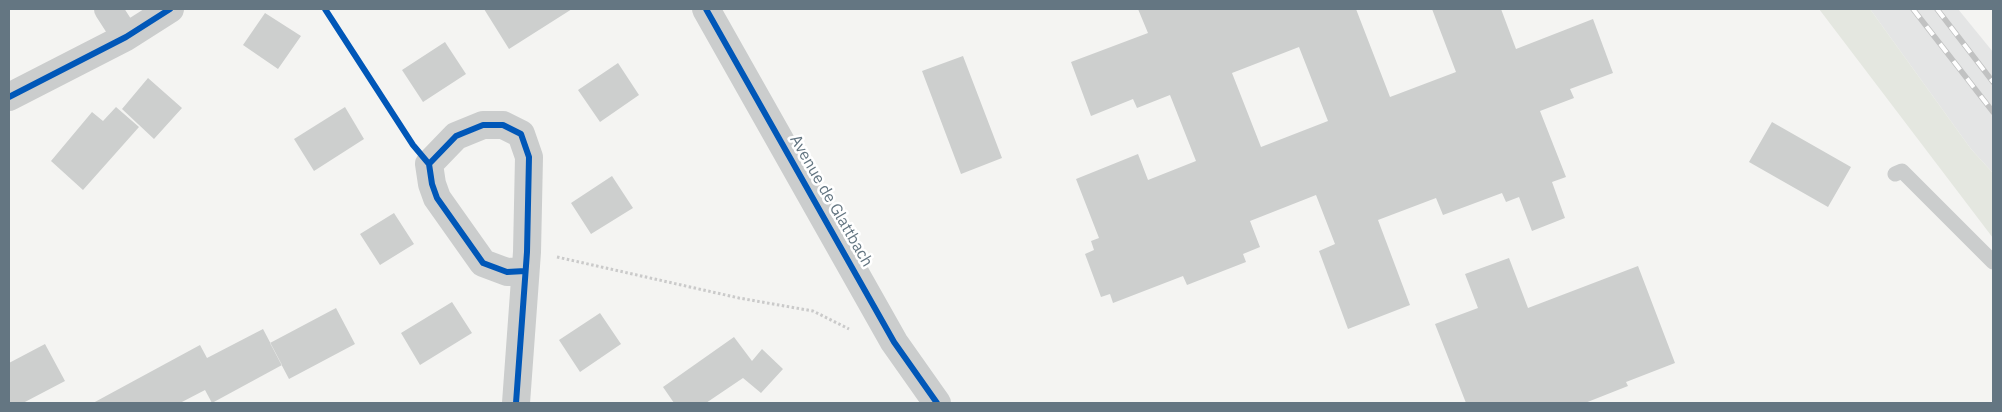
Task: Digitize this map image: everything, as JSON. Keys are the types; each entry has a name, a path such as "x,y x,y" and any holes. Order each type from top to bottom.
{"street":[{"path":"108,9 126,37"},
{"path":"9,96 126,37 170,9"},
{"name":"Avenue de Glattbach","path":"706,9 894,342 937,403"},
{"path":"516,403 526,262 529,157 521,134 503,125 483,125 456,136 429,164 432,184 437,198 483,263 508,272 526,262"}],"lane":[{"path":"1895,174 1902,171 1993,262"}],"path":[{"path":"526,262 646,276 739,298 813,310 854,331"}],"shaded area":[{"path":"1819,9 1870,9 1971,149 1993,173 1993,238"},
{"path":"1870,9 1958,9 1993,52 1993,173 1971,149"}],"building":[{"path":"484,9 572,9 509,49"},
{"path":"1138,9 1356,9 1390,97 1456,72 1432,9 1501,9 1516,49 1593,19 1613,73 1570,89 1574,98 1540,111 1566,177 1552,182 1565,218 1532,231 1519,197 1506,202 1502,193 1443,215 1436,198 1378,220 1410,305 1348,329 1319,251 1335,244 1316,195 1250,221 1260,247 1243,254 1246,262 1187,285 1183,276 1113,303 1110,294 1101,297 1085,254 1094,250 1091,241 1099,238 1076,179 1138,154 1148,180 1196,161 1170,95 1137,108 1133,99 1091,116 1071,62 1148,33","holes":["1299,47 1328,121 1261,147 1232,73"]},
{"path":"265,13 301,36 278,69 243,45"},
{"path":"445,42 466,74 423,102 402,70"},
{"path":"963,56 1002,158 961,174 922,71"},
{"path":"618,63 639,95 600,122 578,90"},
{"path":"148,78 182,108 154,139 122,109"},
{"path":"116,107 139,127 83,190 51,161 92,112 103,121"},
{"path":"345,107 364,139 314,171 294,139"},
{"path":"1772,122 1851,167 1828,207 1749,162"},
{"path":"612,176 633,208 591,234 571,203"},
{"path":"394,213 414,244 380,265 360,234"},
{"path":"1509,258 1528,308 1638,266 1675,363 1626,382 1628,386 1585,403 1466,403 1435,324 1478,308 1465,274"},
{"path":"452,302 472,333 420,365 401,333"},
{"path":"336,308 355,344 289,379 270,343"},
{"path":"600,313 621,344 580,372 559,340"},
{"path":"263,329 282,365 212,403 205,390 180,403 93,403 200,345 207,358"},
{"path":"734,337 752,361 762,349 783,369 761,393 743,378 706,403 674,403 663,387"},
{"path":"45,344 65,381 23,403 9,403 9,363"}],"railway":[{"path":"1913,9 1993,112"},
{"path":"1937,9 1993,82"}],"cycle path":[{"path":"9,97 126,37 170,9"},
{"path":"325,9 413,145 429,164"},
{"path":"706,9 894,342 937,403"},
{"path":"516,403 527,252 529,157 521,134 503,125 483,125 456,136 429,164 432,184 437,198 483,263 507,272 525,271"}]}
